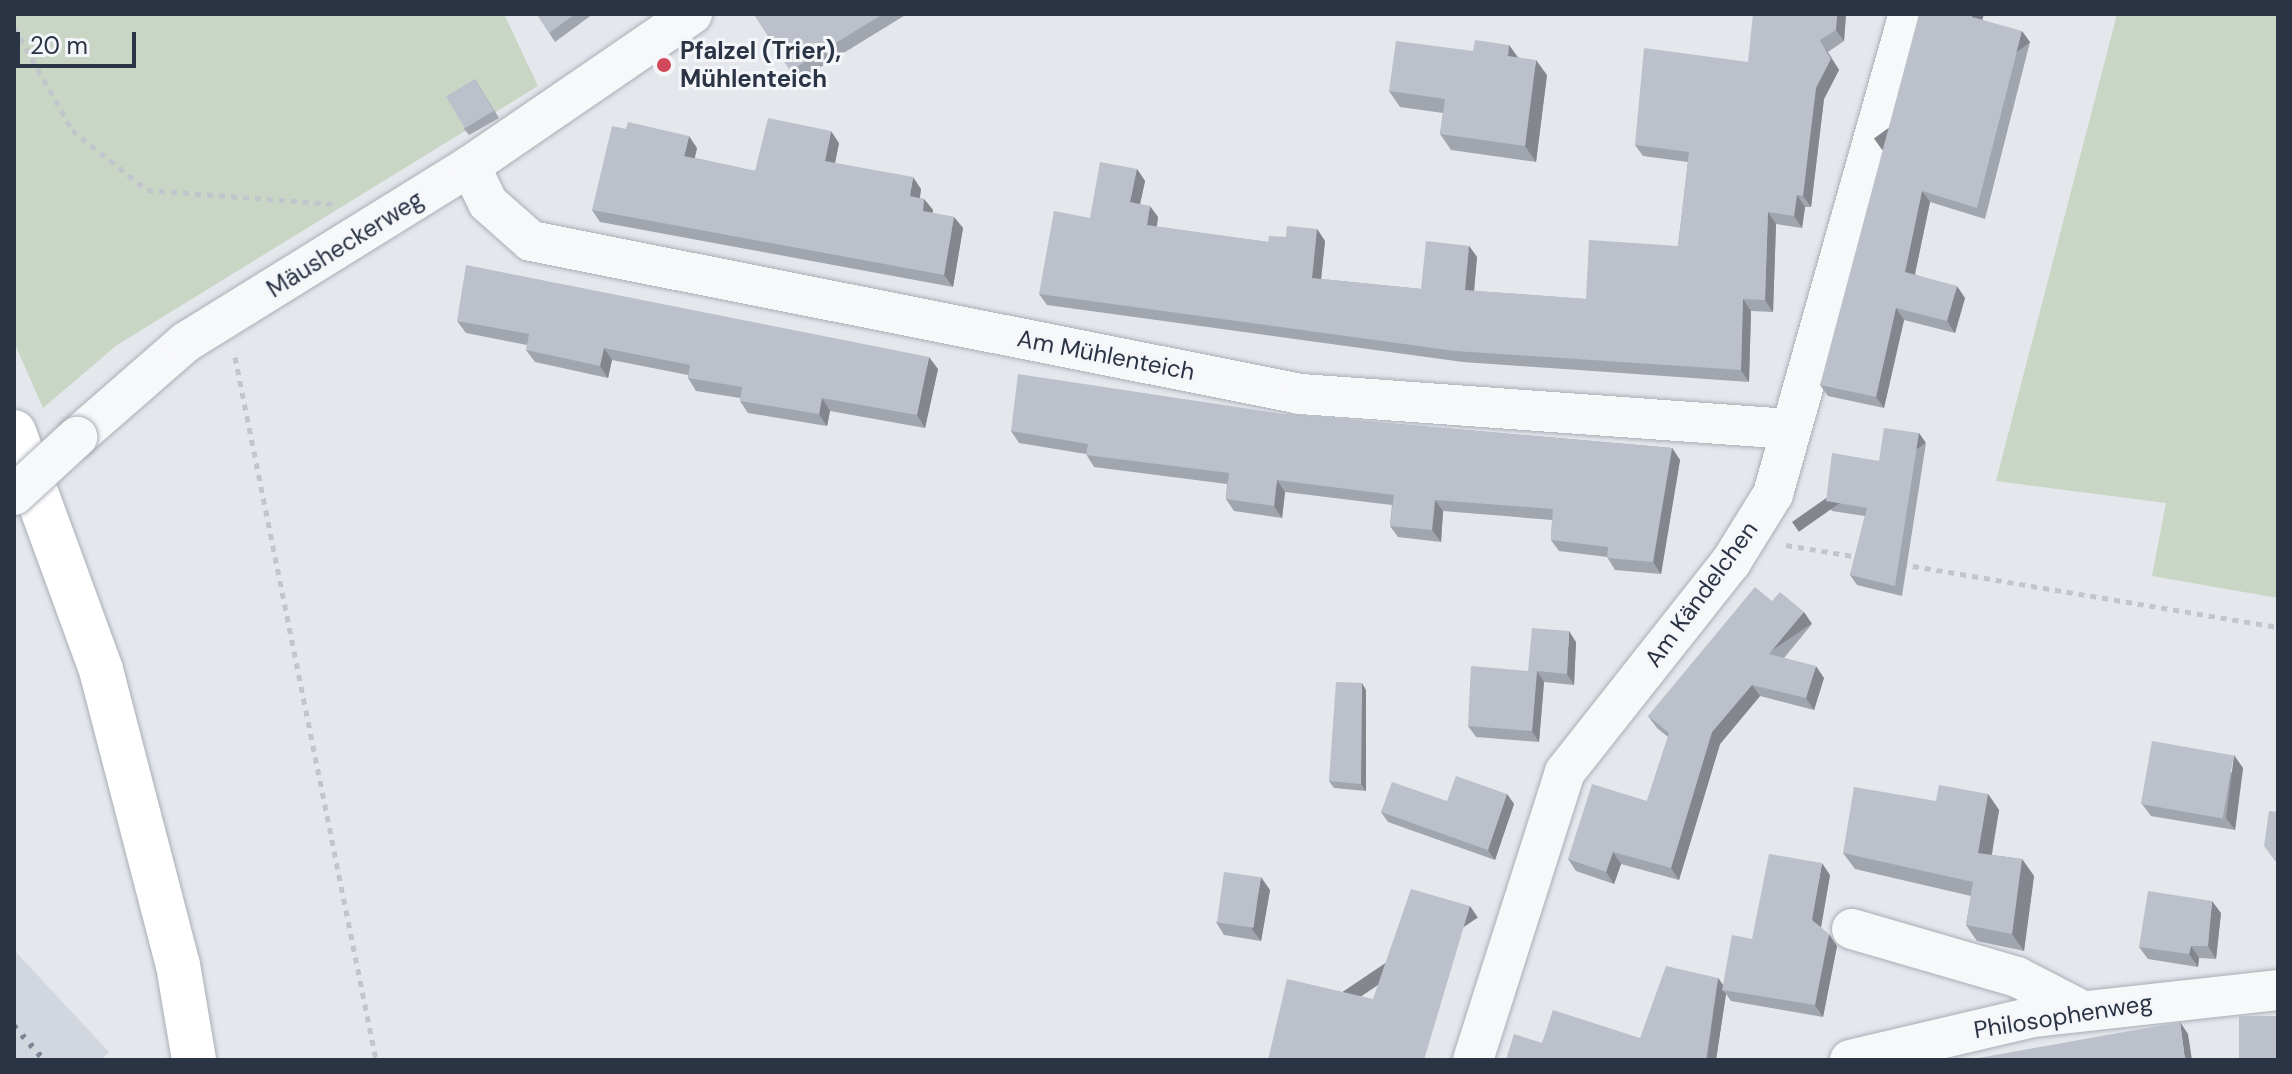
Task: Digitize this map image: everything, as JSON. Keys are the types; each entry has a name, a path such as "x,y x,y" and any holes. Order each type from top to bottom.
{"main road":[{"path":"14,432 101,670 178,965 194,1060"}],"street":[{"name":"Mäusheckerweg","path":"14,495 137,379 227,317 470,166 692,14"},
{"name":"Am Kändelchen","path":"1473,1060 1565,772 1746,538 1773,494 1787,429 1909,14"},
{"name":"Am Mühlenteich","path":"470,166 488,203 531,241 561,248 1301,394 1787,429"},
{"path":"1852,929 2017,977 2081,1010"},
{"name":"Philosophenweg","path":"1850,1060 2081,1010 2278,990"}],"path":[{"path":"14,27 72,130 147,190 308,197 389,218"},
{"path":"227,317 376,1060"},
{"path":"1746,538 1866,558"},
{"path":"1896,563 2278,627"}],"shaded area":[{"path":"14,950 109,1052 100,1060 14,1060"}],"green space":[{"path":"14,14 504,14 538,86 117,345 43,408 14,342"},
{"path":"2117,14 2278,14 2278,598 2152,576 2166,503 1996,481"}],"building":[{"path":"537,14 575,14 549,33"},
{"path":"754,14 883,14 790,71"},
{"path":"1753,14 1837,14 1836,30 1820,40 1831,59 1816,88 1803,196 1797,195 1794,216 1768,212 1765,300 1743,299 1741,370 1455,351 1039,294 1054,211 1090,218 1100,162 1137,169 1130,202 1150,206 1147,225 1268,242 1269,236 1286,237 1287,226 1317,229 1312,278 1421,289 1426,241 1469,246 1465,290 1586,299 1589,240 1678,246 1689,152 1635,145 1644,48 1748,62"},
{"path":"1919,14 1972,14 1972,17 2022,31 1977,208 1922,191 1905,272 1957,286 1947,321 1896,308 1876,397 1820,385"},
{"path":"1475,40 1509,45 1508,56 1536,60 1525,146 1440,134 1445,99 1389,91 1396,41 1473,51"},
{"path":"475,79 494,111 465,128 446,97"},
{"path":"768,118 831,131 825,161 913,177 910,196 924,199 923,211 954,217 944,275 592,210 612,126 626,129 628,122 689,136 684,156 755,171"},
{"path":"466,265 929,357 917,415 822,398 819,414 740,401 742,387 688,378 690,365 604,348 600,366 526,350 529,334 457,321"},
{"path":"1018,374 1283,414 1672,448 1653,562 1607,558 1608,547 1551,540 1553,509 1435,500 1432,530 1390,526 1394,495 1277,480 1274,506 1226,499 1229,473 1086,455 1088,444 1011,431"},
{"path":"1884,428 1919,433 1895,586 1850,575 1867,508 1826,501 1832,453 1879,461"},
{"path":"1755,587 1772,601 1780,592 1804,612 1769,654 1816,666 1806,698 1752,685 1712,732 1671,868 1613,852 1606,872 1568,859 1592,784 1647,801 1669,733 1648,716"},
{"path":"1532,628 1569,631 1567,674 1537,671 1532,731 1468,726 1471,666 1528,671"},
{"path":"1336,682 1362,683 1361,784 1329,781"},
{"path":"2152,741 2234,755 2223,818 2141,804"},
{"path":"1456,776 1507,794 1488,850 1381,812 1392,782 1447,801"},
{"path":"1939,785 1988,794 1978,853 2022,859 2012,934 1966,925 1973,882 1843,853 1854,787 1936,801"},
{"path":"2269,811 2278,812 2278,861 2264,846"},
{"path":"1769,854 1822,863 1812,920 1829,934 1815,1005 1722,990 1732,935 1752,939"},
{"path":"1224,872 1261,877 1254,928 1217,923"},
{"path":"1411,889 1470,906 1424,1060 1268,1060 1287,979 1373,999"},
{"path":"2148,891 2212,901 2208,946 2191,946 2189,954 2139,947"},
{"path":"1666,966 1718,978 1706,1059 1709,1060 1506,1060 1514,1034 1542,1043 1553,1010 1640,1038"},
{"path":"2239,1016 2278,1016 2278,1060 2239,1060"},
{"path":"2180,1022 2185,1060 1967,1060"}],"railway":[{"path":"14,1026 44,1060"}],"place":[{"name":"Pfalzel (Trier), Mühlenteich","path":"664,65"}]}
